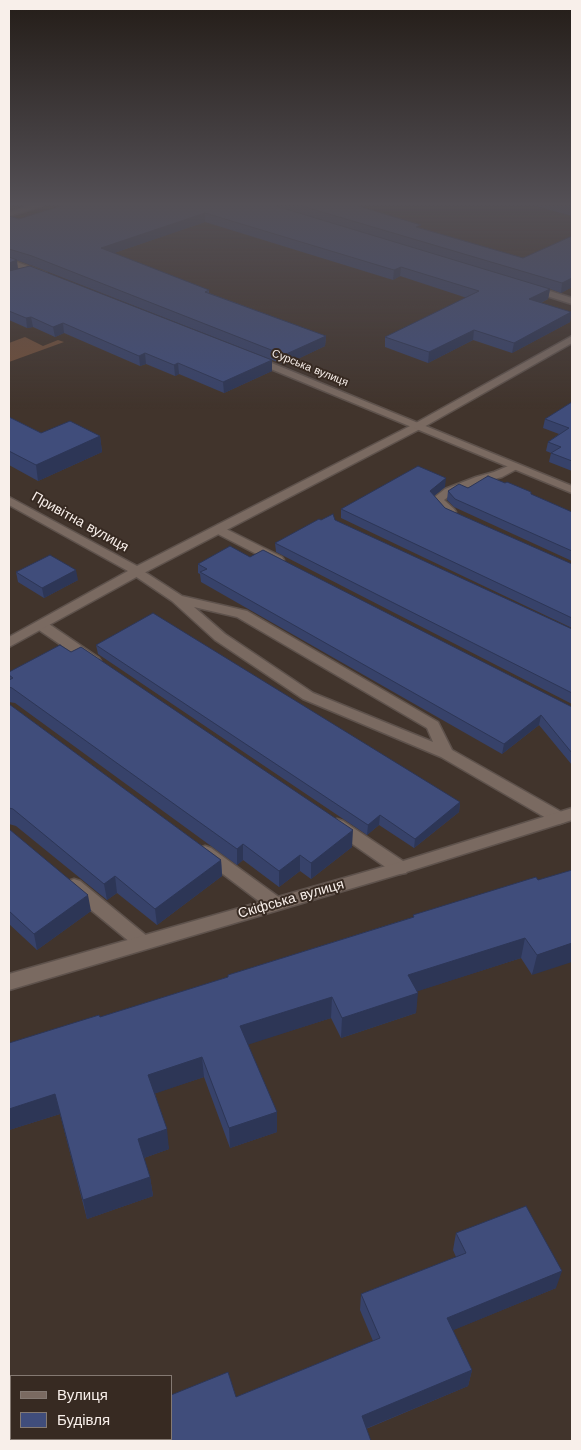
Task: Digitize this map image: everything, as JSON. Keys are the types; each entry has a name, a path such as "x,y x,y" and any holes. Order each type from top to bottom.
{"street":[{"path":"17,275 21,274"},
{"path":"41,274 51,278"},
{"path":"526,286 572,301"},
{"path":"9,643 137,571 418,426 572,339"},
{"name":"Сурська вулиця","path":"246,356 572,490"},
{"path":"457,516 448,512 437,500 449,491 487,477 498,475 513,467"},
{"path":"487,477 504,484"},
{"name":"Привітна вулиця","path":"9,500 137,571 177,598"},
{"path":"218,529 289,566"},
{"path":"177,598 242,614 433,725 446,752"},
{"path":"177,598 220,637 308,696 446,752 565,816"},
{"path":"41,624 106,669"},
{"name":"Скіфська вулиця","path":"9,982 274,903 400,868 565,816"},
{"path":"326,818 400,868"},
{"path":"194,844 274,903"},
{"path":"61,874 142,942"}],"shaded area":[{"path":"25,337 43,346 58,340 64,342 9,362 9,343"}],"building":[{"path":"9,274 50,274 272,360 223,382 178,363 174,365 145,353 139,356 63,323 53,327 31,317 26,318 9,311"},
{"path":"77,274 167,274 209,290 205,292 326,336 284,355"},
{"path":"423,274 499,274 550,289 529,299 571,312 514,343 474,330 429,352 385,337 479,291"},
{"path":"530,274 572,274 572,278 562,283"},
{"path":"572,402 572,461 551,453 561,447 548,442 569,428 545,419"},
{"path":"9,417 41,433 70,421 100,436 36,465 9,451"},
{"path":"418,466 446,478 430,491 445,508 572,564 572,618 341,509"},
{"path":"488,476 531,492 531,494 572,512 572,551 455,499 448,491 459,484 468,488"},
{"path":"333,514 335,520 572,629 572,693 275,543 319,519 321,520"},
{"path":"230,546 250,557 263,550 572,707 572,753 541,715 504,744 200,572 207,569 198,564"},
{"path":"50,555 76,570 42,588 16,572"},
{"path":"153,613 460,802 415,839 380,815 368,825 96,645"},
{"path":"60,645 71,652 81,647 353,830 311,863 300,855 279,871 243,844 237,849 9,687 9,680 13,678 9,675 9,672"},
{"path":"9,704 221,860 155,909 115,876 104,884 13,809 9,808"},
{"path":"9,829 88,895 34,934 9,911"},
{"path":"572,870 572,943 537,955 525,938 408,975 418,993 342,1018 332,997 240,1026 277,1112 229,1128 202,1057 148,1075 167,1129 138,1139 150,1177 83,1200 55,1094 9,1109 9,1043 228,977 228,975 536,877 538,880"},
{"path":"526,1206 562,1271 447,1318 472,1370 362,1416 371,1441 145,1441 172,1440 172,1395 228,1372 236,1397 380,1338 361,1294 466,1253 456,1233"}]}
